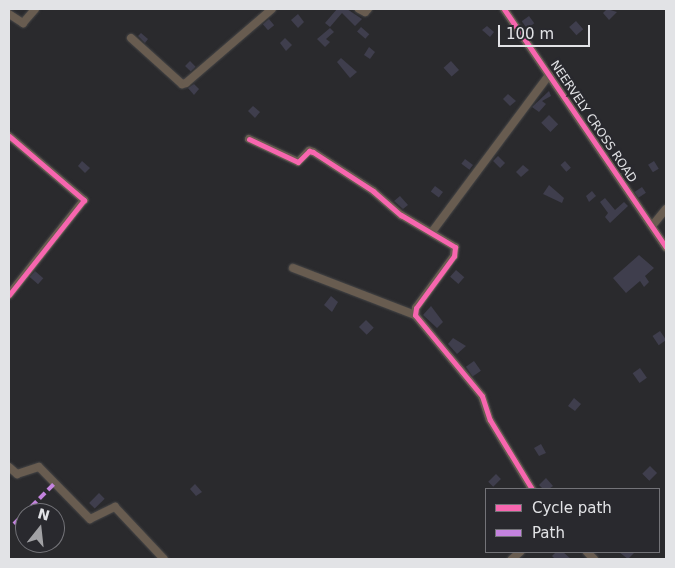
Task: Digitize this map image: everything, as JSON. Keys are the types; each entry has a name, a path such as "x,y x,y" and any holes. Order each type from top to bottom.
{"street":[{"path":"9,14 23,23 35,9"},
{"path":"131,38 182,84 186,83 272,9"},
{"path":"359,9 365,12 368,9"},
{"name":"NEERVELY CROSS ROAD","path":"504,9 666,247"},
{"path":"432,232 549,76"},
{"path":"9,136 84,200 9,296"},
{"path":"249,139 298,162 309,151 313,152 373,191 401,215 455,247 454,256 416,308 415,315"},
{"path":"652,226 666,209"},
{"path":"293,268 415,315 482,396 490,420 531,488"},
{"path":"9,467 17,474 39,467 90,519 115,507 164,559"}],"building":[{"path":"337,9 347,9 362,19 355,26 342,13 330,27 325,23"},
{"path":"607,9 617,12 609,20 603,13"},
{"path":"298,14 304,22 298,28 291,20"},
{"path":"529,16 534,23 527,29 522,21"},
{"path":"269,19 274,25 268,30 263,24"},
{"path":"576,21 583,29 576,35 569,27"},
{"path":"487,26 494,32 490,37 482,30"},
{"path":"361,27 369,34 365,39 357,32"},
{"path":"330,28 334,32 326,39 330,42 325,47 317,39"},
{"path":"141,33 148,39 145,43 138,36"},
{"path":"285,38 292,45 286,51 280,43"},
{"path":"369,47 375,52 370,59 364,55"},
{"path":"341,58 357,72 350,78 337,62"},
{"path":"190,61 196,67 191,72 185,66"},
{"path":"451,61 459,70 452,77 444,68"},
{"path":"564,73 570,82 564,87 557,78"},
{"path":"194,84 199,89 194,95 188,88"},
{"path":"549,91 551,96 542,101 546,104 539,112 532,107"},
{"path":"508,94 516,101 510,106 503,99"},
{"path":"253,106 260,112 255,118 248,111"},
{"path":"549,115 558,124 550,132 541,123"},
{"path":"607,134 614,143 607,148 600,140"},
{"path":"498,156 505,163 500,168 493,161"},
{"path":"465,159 473,165 469,170 461,164"},
{"path":"82,161 90,168 85,173 78,166"},
{"path":"565,161 571,168 566,172 560,165"},
{"path":"654,161 659,169 653,172 648,165"},
{"path":"523,165 529,170 521,177 516,172"},
{"path":"549,185 564,198 562,203 543,194"},
{"path":"435,186 443,192 439,198 431,192"},
{"path":"642,187 646,193 638,198 635,192"},
{"path":"592,191 596,196 589,202 586,196"},
{"path":"400,196 408,205 403,209 394,201"},
{"path":"605,198 615,210 624,202 628,206 610,223 605,217 608,213 600,202"},
{"path":"639,255 654,268 645,276 649,282 644,287 640,281 626,293 613,278"},
{"path":"456,270 464,277 458,284 450,277"},
{"path":"35,271 43,278 38,284 30,277"},
{"path":"331,296 338,302 332,312 324,305"},
{"path":"431,306 443,322 437,328 423,315"},
{"path":"366,320 374,328 367,335 359,327"},
{"path":"660,331 666,340 659,345 653,336"},
{"path":"453,338 466,346 457,354 448,344"},
{"path":"474,361 481,371 473,377 466,367"},
{"path":"640,368 647,378 640,383 633,373"},
{"path":"574,398 581,404 575,411 568,406"},
{"path":"541,444 546,453 539,456 534,448"},
{"path":"650,466 657,473 649,481 642,474"},
{"path":"496,474 501,479 493,487 488,482"},
{"path":"546,478 553,486 542,488 539,485"},
{"path":"195,484 202,492 196,496 190,489"},
{"path":"99,493 105,499 95,509 89,503"},
{"path":"555,553 564,553 571,559 555,559 552,556"},
{"path":"620,553 634,553 628,559"}],"marked path":[{"path":"14,524 54,484"}],"cycle path":[{"path":"504,9 666,247"},
{"path":"9,136 84,200 9,295"},
{"path":"249,139 298,162 309,151 313,152 373,191 401,215 455,247 454,256 416,308 415,315 482,396 490,420 531,488"}]}
